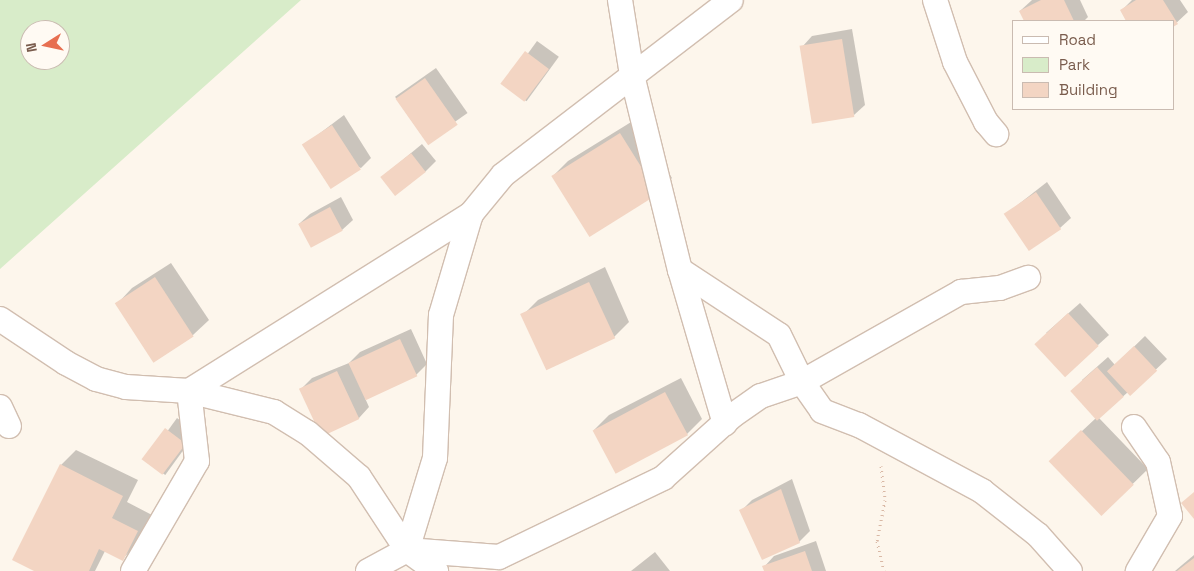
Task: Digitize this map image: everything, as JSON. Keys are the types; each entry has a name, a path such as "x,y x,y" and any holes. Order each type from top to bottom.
{"street":[{"path":"620,0 632,75 680,270 725,424"},
{"path":"189,391 471,214 503,176 731,0"},
{"path":"936,0 955,62 986,122 996,134"},
{"path":"407,550 434,458 441,315 471,214"},
{"path":"680,270 779,335 802,382 822,411 860,425 982,491 1038,535 1070,571"},
{"path":"368,571 407,550 499,557 663,478 725,424 761,396 802,382 961,292 1000,288 1028,278"},
{"path":"0,319 96,379 126,387 189,391 274,412 308,433 359,477 407,550 436,571"},
{"path":"133,571 198,462 189,391"},
{"path":"1134,426 1158,462 1170,516 1138,571"}],"path":[{"path":"877,460 882,468 885,500 877,541 884,571"}],"green space":[{"path":"0,0 301,0 0,269"}],"building":[{"path":"1041,0 1064,0 1074,20 1024,20 1019,11"},
{"path":"1136,0 1163,0 1178,24 1174,26 1174,20 1125,20 1120,10"},
{"path":"842,39 854,117 812,124 800,46"},
{"path":"525,51 549,69 524,102 500,84"},
{"path":"425,78 458,125 428,145 396,99"},
{"path":"332,125 361,169 331,189 302,145"},
{"path":"620,133 658,194 589,237 551,176"},
{"path":"411,153 426,172 395,196 380,177"},
{"path":"1036,192 1061,229 1029,251 1004,214"},
{"path":"330,207 343,231 311,248 298,224"},
{"path":"155,277 194,337 153,363 115,303"},
{"path":"589,282 615,338 546,370 520,314"},
{"path":"1068,313 1099,346 1065,377 1034,344"},
{"path":"400,339 417,376 366,400 348,363"},
{"path":"1134,346 1157,371 1130,396 1107,371"},
{"path":"1097,367 1124,397 1097,421 1070,391"},
{"path":"337,371 359,419 321,437 299,389"},
{"path":"665,392 688,435 616,474 593,430"},
{"path":"165,428 186,444 162,475 142,459"},
{"path":"1081,430 1134,485 1101,516 1049,461"},
{"path":"60,464 123,496 112,518 138,531 123,561 99,549 89,571 34,571 12,560"},
{"path":"781,489 800,543 762,560 739,510"},
{"path":"1194,492 1194,519 1181,503"},
{"path":"805,551 812,571 764,571 762,566"},
{"path":"1194,558 1194,571 1177,571"}]}
